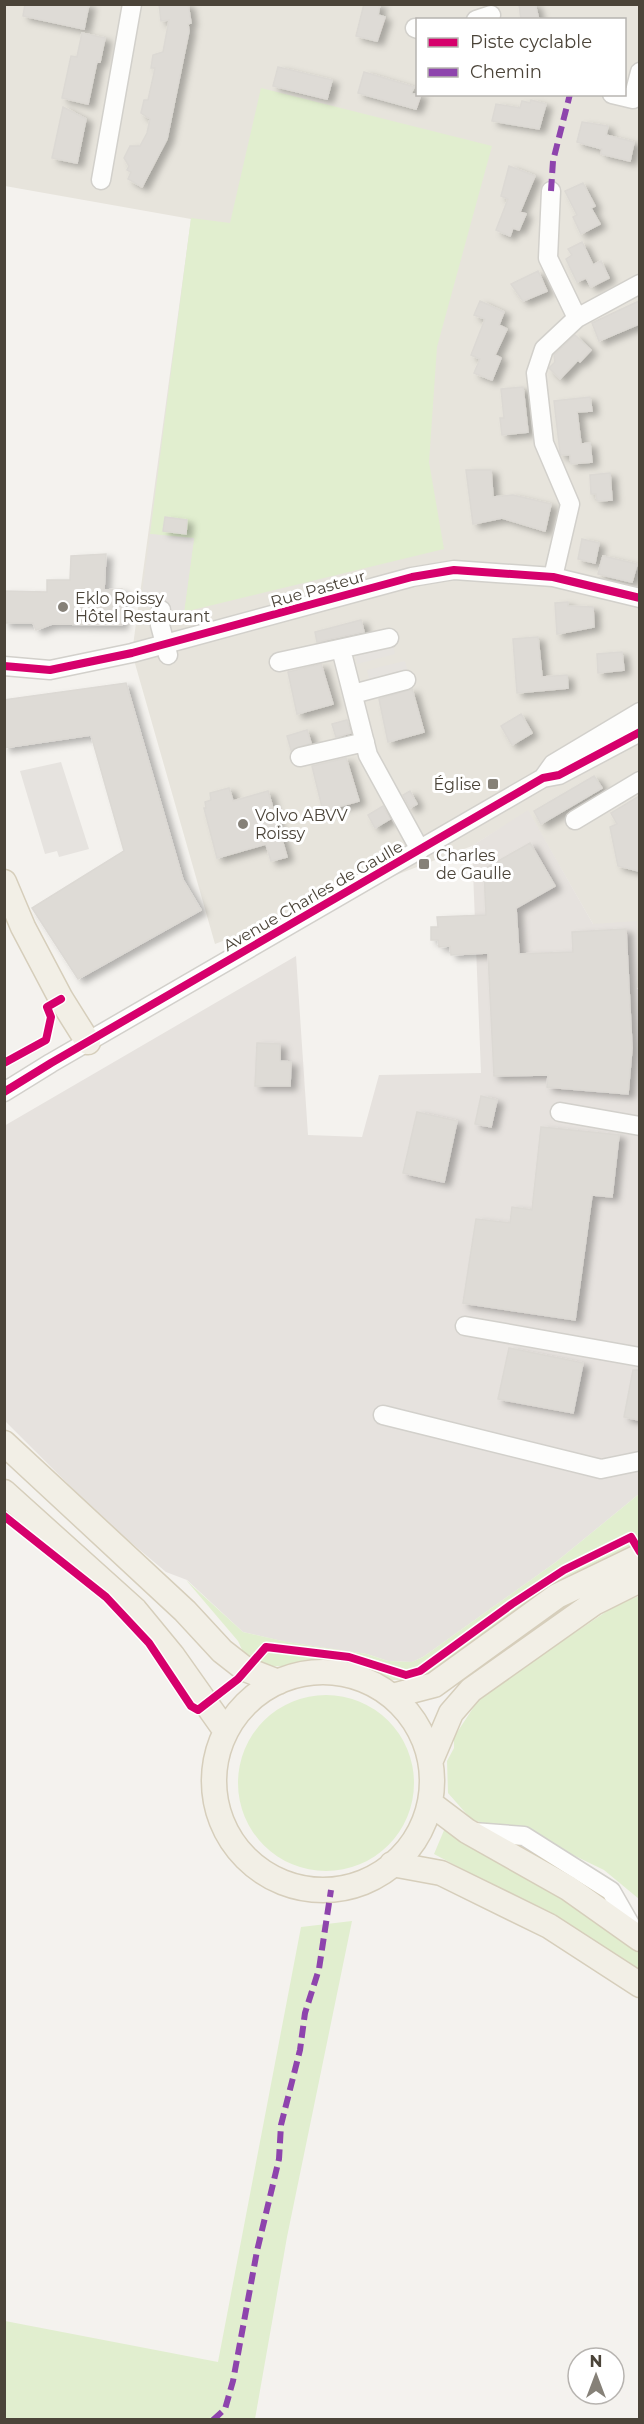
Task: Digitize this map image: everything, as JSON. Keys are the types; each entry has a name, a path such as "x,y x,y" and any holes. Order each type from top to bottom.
{"main road":[{"path":"4,882 23,927 61,999 88,1042"},
{"path":"4,1443 185,1611 222,1651 245,1669 278,1682"},
{"path":"4,1492 135,1610 172,1655 225,1730"},
{"path":"392,1696 434,1685 557,1596 639,1556"},
{"path":"431,1760 417,1725 392,1696 366,1681 337,1673 307,1673 278,1682 250,1700 225,1730 217,1756 214,1790 222,1823 240,1852 266,1874 297,1887 332,1890 359,1884 393,1864 406,1853 421,1829 430,1803 431,1760 451,1713 471,1690 594,1603 639,1580"},
{"path":"430,1803 467,1831 568,1888 639,1938"},
{"path":"393,1864 441,1873 549,1926 639,1985"}],"street":[{"path":"100,180 132,4"},
{"path":"620,96 633,99 639,72"},
{"path":"551,190 548,258 577,318"},
{"path":"553,577 570,504 544,443 537,373 544,349 577,318 639,284"},
{"name":"Rue Pasteur","path":"4,666 50,670 166,651 433,573 454,570 553,577 639,598"},
{"path":"161,610 160,625 166,651"},
{"path":"279,662 389,638"},
{"path":"341,649 368,756 420,850"},
{"path":"353,694 406,680"},
{"name":"Avenue Charles de Gaulle","path":"4,1092 543,778 559,775 633,734 639,712"},
{"path":"300,757 365,742"},
{"path":"575,820 639,781"},
{"path":"560,1112 639,1126"},
{"path":"465,1326 639,1357"},
{"path":"383,1415 601,1469 639,1461"}],"shaded area":[{"path":"4,5 639,5 639,990 593,924 528,811 472,846 215,944 132,653 191,219 5,186"},
{"path":"150,534 194,538 184,612 140,607"},
{"path":"392,641 395,654 357,664 354,651"},
{"path":"405,661 408,673 370,683 367,670"},
{"path":"61,762 89,849 59,857 57,851 45,854 20,771"},
{"path":"528,810 593,924 637,921 637,989 640,990 639,1494 556,1562 423,1657 412,1662 388,1661 367,1654 286,1642 243,1632 187,1580 166,1572 103,1519 5,1421 4,1126 296,956 308,1135 362,1137 379,1075 481,1073 472,846"}],"green space":[{"path":"261,88 492,146 437,347 429,462 444,549 184,612 194,539 150,534 191,218 230,223"},
{"path":"639,1494 639,1542 561,1579 437,1671 424,1677 388,1680 376,1673 329,1663 265,1667 244,1654 238,1641 186,1580 243,1632 287,1642 367,1654 388,1661 412,1662 423,1657 556,1562"},
{"path":"639,1596 639,1899 604,1870 513,1826 488,1825 471,1819 448,1793 447,1761 454,1748 454,1737 481,1696 616,1605"},
{"path":"326,1695 343,1696 360,1701 388,1721 408,1749 413,1766 413,1800 408,1817 388,1845 360,1865 343,1870 326,1871 309,1870 292,1865 264,1845 244,1817 239,1800 238,1783 239,1766 244,1749 264,1721 292,1701 309,1696"},
{"path":"445,1828 568,1902 639,1951 639,1973 547,1914 434,1854"},
{"path":"352,1921 287,2237 255,2419 5,2419 5,2321 218,2362 301,1927"}],"building":[{"path":"25,4 89,4 84,29 23,16"},
{"path":"159,4 188,4 191,23 188,24 189,31 167,139 142,187 128,179 131,172 127,170 129,166 124,158 130,146 140,146 147,133 150,119 141,113 144,100 148,100 154,73 155,68 151,68 153,55 163,52 169,20 161,21"},
{"path":"364,4 380,4 378,15 385,17 377,41 356,36"},
{"path":"519,4 535,4 538,18 521,18"},
{"path":"82,33 105,38 100,62 97,61 88,104 62,98 71,56 77,57"},
{"path":"278,67 332,80 327,99 273,86"},
{"path":"364,72 414,87 411,94 420,96 416,109 358,93"},
{"path":"531,100 546,104 539,129 492,121 496,104 520,108 522,101 530,103"},
{"path":"63,107 86,119 77,163 52,158"},
{"path":"582,122 608,126 606,135 634,142 630,161 601,154 602,149 577,142"},
{"path":"509,166 535,176 520,212 526,214 519,230 513,228 510,236 496,230 508,199 501,196"},
{"path":"583,183 595,206 591,208 600,224 581,234 573,217 577,215 565,191"},
{"path":"582,242 593,265 601,261 609,278 591,287 586,278 577,282 566,259 572,255 568,249"},
{"path":"538,271 547,291 523,301 511,284"},
{"path":"480,301 504,312 499,325 507,329 495,355 501,358 492,380 474,373 480,359 471,355 485,319 474,315"},
{"path":"639,301 639,324 599,341 592,323"},
{"path":"575,335 591,350 560,379 549,368 555,362 554,355"},
{"path":"523,387 528,432 502,435 500,418 504,418 501,389"},
{"path":"590,397 592,411 577,412 581,444 590,443 592,462 571,464 570,455 561,455 560,452 554,401"},
{"path":"466,470 491,470 493,497 513,495 551,504 545,531 502,518 473,524"},
{"path":"610,473 612,500 597,501 596,494 591,494 590,475"},
{"path":"165,517 187,520 186,534 163,531"},
{"path":"582,539 599,543 595,563 578,559"},
{"name":"Eklo Roissy Hôtel Restaurant","path":"106,554 104,590 122,589 122,625 52,624 36,630 33,623 4,623 4,591 47,592 47,580 70,580 71,556"},
{"path":"603,556 637,564 632,582 598,574"},
{"path":"568,602 568,606 593,607 594,627 557,634 555,603"},
{"path":"361,620 364,632 317,642 315,632"},
{"path":"538,637 542,677 567,675 568,688 517,693 513,639"},
{"path":"622,652 624,670 598,673 597,654"},
{"path":"321,664 333,704 297,714 288,672"},
{"path":"126,683 183,880 201,910 78,979 32,908 124,851 91,735 4,748 4,700"},
{"path":"412,689 424,732 388,742 379,699"},
{"path":"521,714 532,733 512,745 501,726"},
{"path":"347,720 351,733 336,737 332,724"},
{"path":"307,730 311,743 291,750 287,736"},
{"path":"346,758 359,801 323,811 312,766"},
{"path":"594,776 602,788 541,824 534,811"},
{"name":"Volvo ABVV Roissy","path":"229,788 233,801 268,791 287,857 271,861 266,844 217,858 204,808 206,808 205,802 211,800 210,793"},
{"path":"410,791 417,804 410,808 403,795"},
{"path":"639,796 639,871 618,866 610,827 617,824 611,813"},
{"path":"383,806 390,819 375,828 368,815"},
{"path":"530,843 555,886 516,908 519,954 573,952 572,932 626,929 632,1048 628,1094 547,1087 548,1075 494,1076 488,953 451,955 450,946 439,947 438,940 431,940 431,927 438,927 437,917 486,915 484,869"},
{"path":"257,1043 280,1044 280,1061 291,1062 290,1086 255,1086"},
{"path":"481,1096 497,1100 491,1127 475,1124"},
{"path":"417,1112 457,1121 444,1182 403,1173"},
{"path":"541,1127 619,1135 612,1197 592,1195 575,1320 463,1303 476,1219 510,1223 512,1207 532,1210"},
{"path":"509,1348 583,1363 573,1413 498,1399"},
{"path":"633,1370 639,1370 639,1420 624,1417"}],"marked path":[{"path":"551,191 553,161 569,96"},
{"path":"213,2420 225,2409 233,2381 257,2251 279,2159 281,2125 300,2050 305,2013 319,1969 331,1890"}],"cycle path":[{"path":"4,666 50,670 132,653 412,577 454,570 553,577 640,598"},
{"path":"4,1092 543,778 559,775 640,732"},
{"path":"4,1063 46,1040 51,1017 47,1007 61,999"},
{"path":"4,1516 106,1597 149,1643 191,1706 198,1710 238,1679 266,1647 349,1657 406,1675 420,1671 512,1604 564,1570 631,1537 640,1552"}],"place":[{"name":"Eklo Roissy Hôtel Restaurant","path":"63,607"},
{"name":"Église","path":"493,784"},
{"name":"Volvo ABVV Roissy","path":"243,824"},
{"name":"Charles de Gaulle","path":"424,864"}]}
